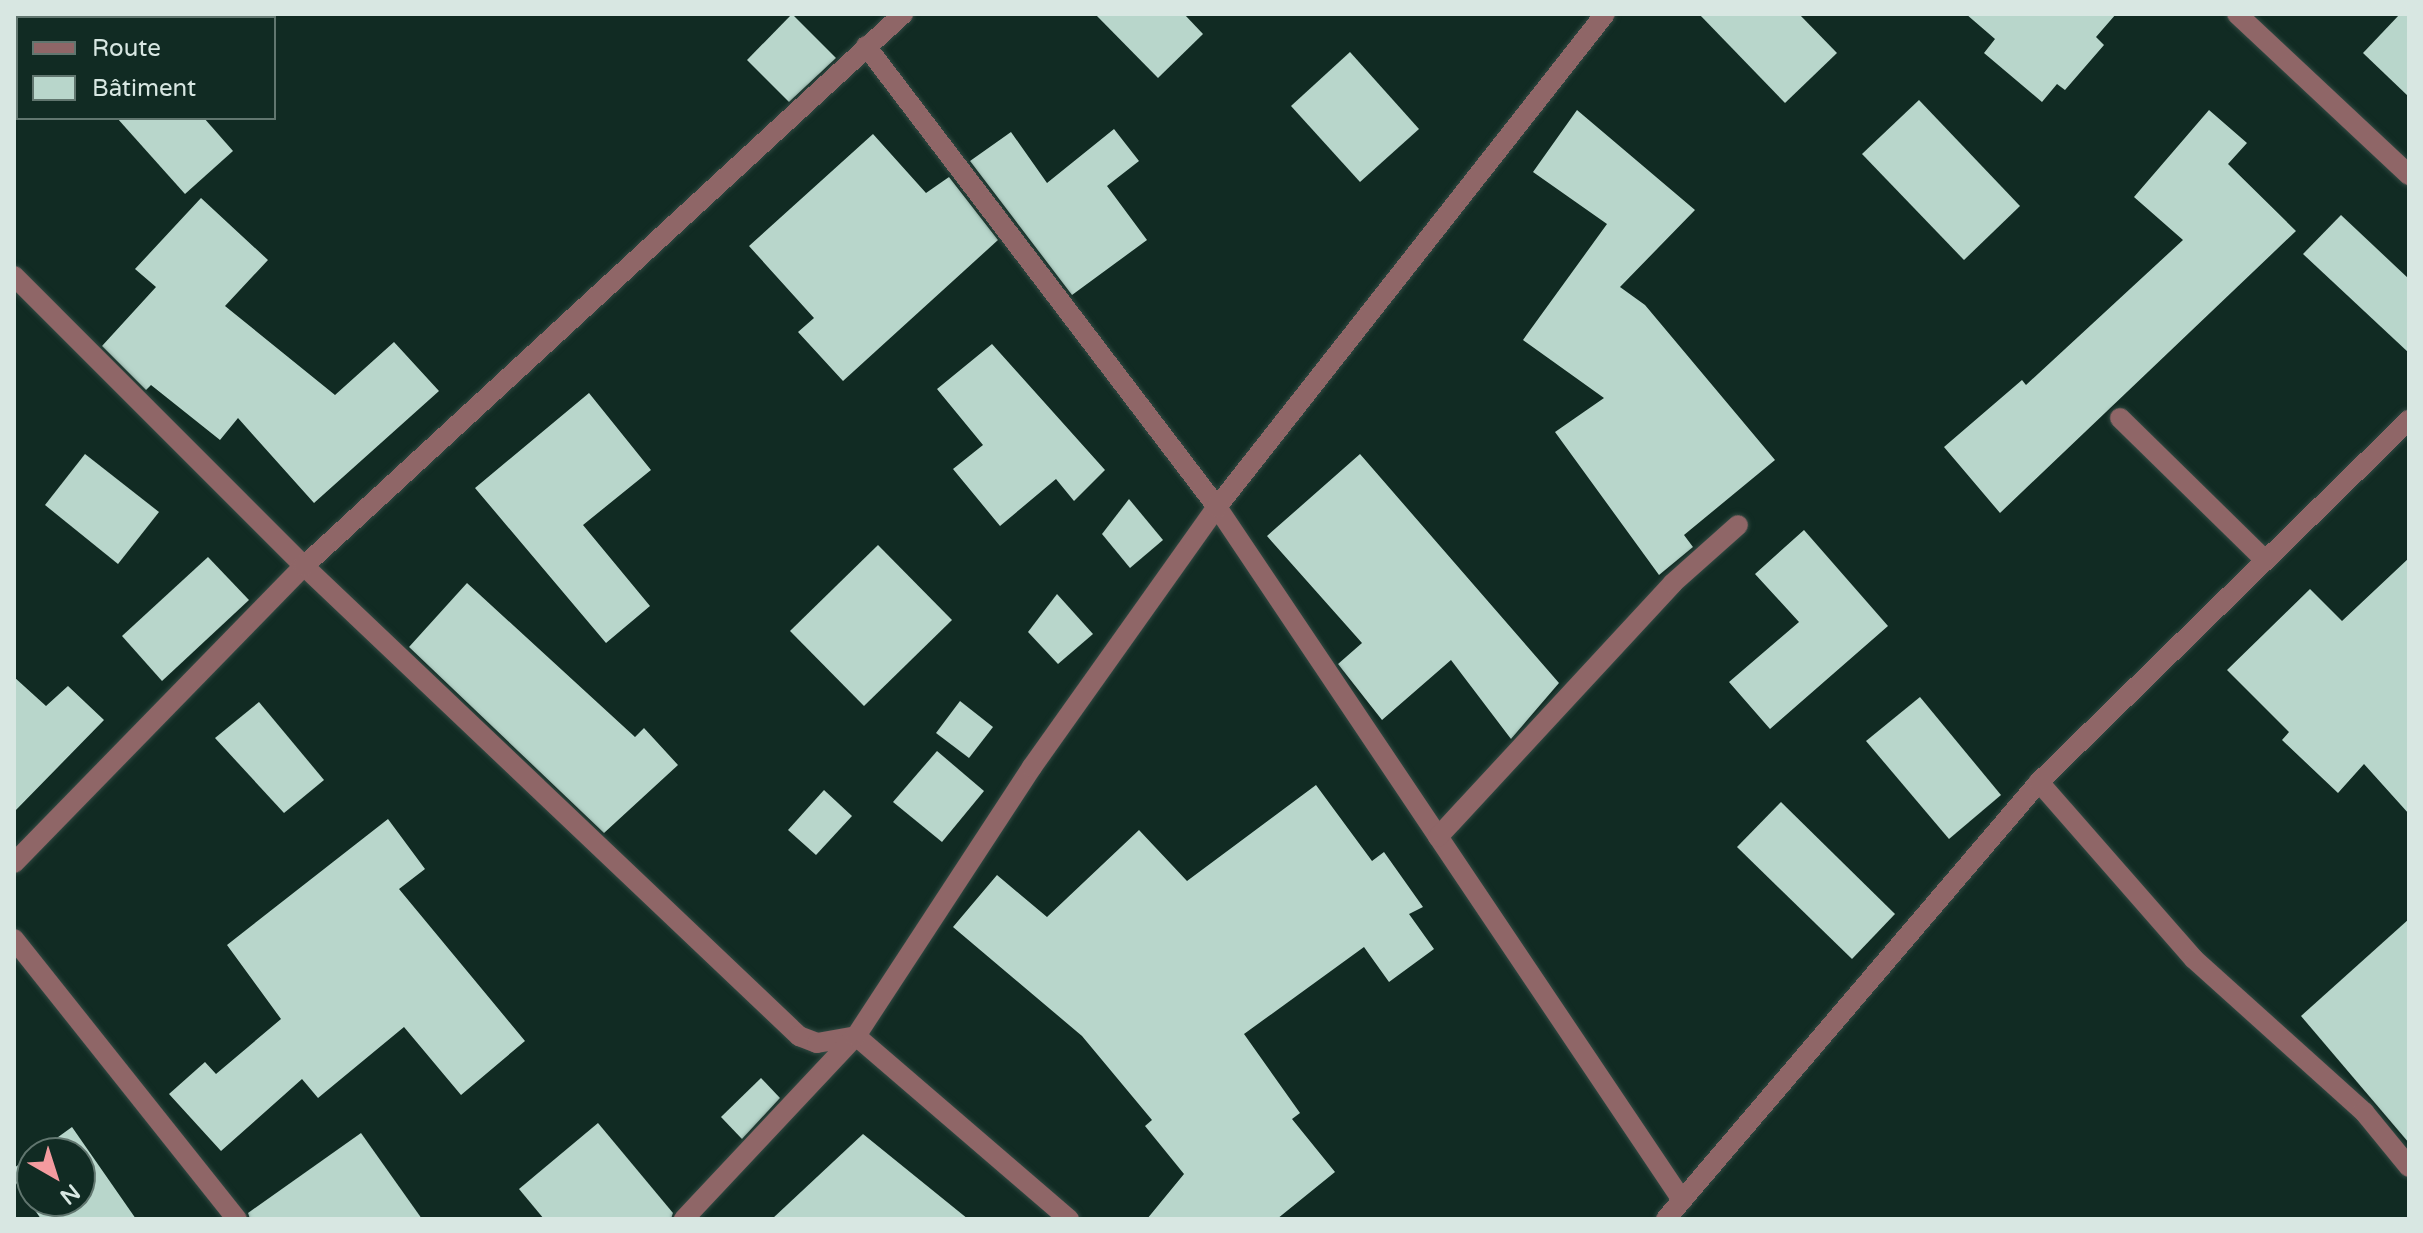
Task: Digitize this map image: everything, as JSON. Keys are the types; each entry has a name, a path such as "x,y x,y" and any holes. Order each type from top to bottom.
{"street":[{"path":"14,863 304,566 903,14"},
{"path":"684,1219 856,1036 1032,767 1217,507 1605,14"},
{"path":"2237,14 2409,175"},
{"path":"866,46 1217,507 1682,1200"},
{"path":"14,276 304,566 799,1036 817,1043 856,1036"},
{"path":"2120,418 2265,560"},
{"path":"1666,1219 2039,782 2409,420"},
{"path":"1438,837 1673,583 1738,525"},
{"path":"2039,782 2194,959 2364,1112 2409,1167"},
{"path":"14,939 237,1219"},
{"path":"856,1036 1069,1219"}],"building":[{"path":"792,14 836,58 789,102 747,60"},
{"path":"1095,14 1184,14 1203,34 1158,78"},
{"path":"1699,14 1799,14 1837,53 1785,103"},
{"path":"1966,14 2116,14 2096,37 2104,45 2065,90 2057,84 2042,102 1984,53 1995,39"},
{"path":"2400,14 2409,14 2409,97 2363,53"},
{"path":"1350,52 1419,129 1360,182 1291,106"},
{"path":"1919,100 2020,206 1964,260 1862,154"},
{"path":"1577,110 1695,210 1620,287 1645,305 1775,460 1684,535 1693,547 1659,575 1555,432 1604,398 1523,340 1607,224 1533,172"},
{"path":"2209,110 2247,143 2228,164 2296,231 2000,513 1944,447 2022,380 2026,385 2183,240 2134,197"},
{"path":"119,120 206,120 233,151 185,194"},
{"path":"1114,129 1139,161 1107,186 1147,240 1072,295 970,161 1011,132 1047,183"},
{"path":"873,134 926,193 949,177 998,240 843,381 798,332 814,318 749,246"},
{"path":"201,198 268,260 225,306 335,395 394,342 439,391 314,503 238,418 220,440 151,385 146,390 102,346 156,287 135,269"},
{"path":"2341,215 2409,279 2409,353 2303,254"},
{"path":"992,344 1105,470 1074,501 1056,479 1000,526 953,469 983,445 937,389"},
{"path":"589,393 651,470 583,525 650,606 606,643 475,488"},
{"path":"85,454 159,512 118,564 45,505"},
{"path":"1360,454 1559,683 1511,739 1451,660 1382,720 1338,664 1362,643 1267,536"},
{"path":"1129,499 1163,540 1130,568 1102,534"},
{"path":"1804,530 1888,626 1770,729 1729,682 1799,622 1755,574"},
{"path":"878,545 952,620 864,706 790,631"},
{"path":"208,557 249,600 162,681 122,636"},
{"path":"2409,558 2409,814 2364,764 2338,793 2282,740 2289,732 2227,670 2310,589 2342,621"},
{"path":"467,583 635,737 644,728 678,765 604,833 409,647"},
{"path":"1057,594 1093,634 1058,664 1028,632"},
{"path":"14,677 46,706 68,686 104,720 14,812"},
{"path":"1920,697 2001,795 1949,839 1866,741"},
{"path":"960,701 993,727 969,758 936,733"},
{"path":"259,702 324,780 284,813 215,738"},
{"path":"937,751 984,791 942,842 893,802"},
{"path":"1316,785 1372,861 1384,852 1423,907 1409,914 1434,949 1389,982 1364,947 1244,1034 1300,1113 1292,1119 1335,1172 1277,1219 1147,1219 1184,1174 1145,1126 1152,1120 1082,1036 953,927 997,875 1047,917 1139,830 1187,881"},
{"path":"824,790 852,816 816,855 788,830"},
{"path":"1781,802 1895,914 1852,959 1737,847"},
{"path":"388,819 425,869 399,889 525,1041 461,1095 404,1027 318,1098 302,1079 221,1151 169,1094 205,1062 216,1074 281,1019 227,945"},
{"path":"2409,919 2409,1143 2301,1016"},
{"path":"761,1078 780,1098 742,1139 721,1117"},
{"path":"598,1123 673,1213 671,1219 544,1219 519,1189"},
{"path":"72,1127 79,1137 58,1137"},
{"path":"361,1133 422,1219 250,1219 248,1213"},
{"path":"863,1134 968,1219 772,1219"},
{"path":"96,1162 136,1219 40,1217 96,1217"}]}
